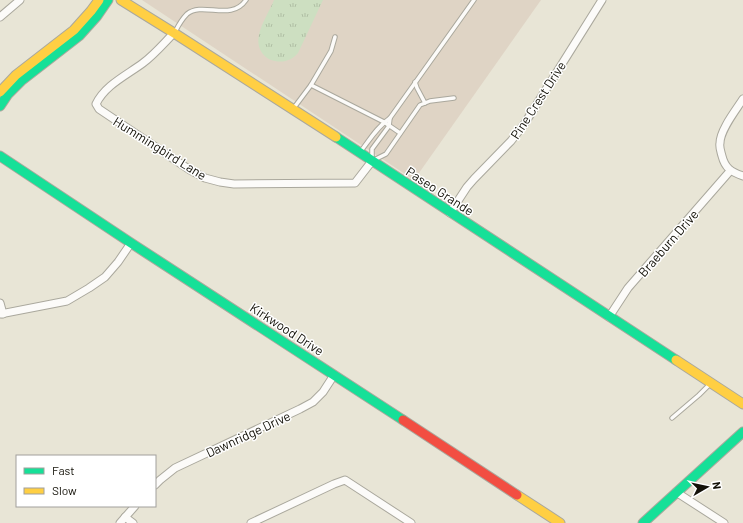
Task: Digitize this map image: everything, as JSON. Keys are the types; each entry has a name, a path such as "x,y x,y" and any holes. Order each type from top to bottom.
{"main road":[{"path":"0,92 16,75 74,30 99,0"},
{"path":"0,106 8,94 21,81 79,36 97,16 108,0"},
{"name":"Paseo Grande","path":"125,1 743,404"},
{"name":"Kirkwood Drive","path":"0,156 558,523"},
{"path":"643,523 743,432"}],"street":[{"path":"0,17 20,0"},
{"name":"Pine Crest Drive","path":"450,213 467,187 511,141 525,124 602,0"},
{"name":"Hummingbird Lane","path":"174,33 144,63 118,80 99,97 96,104 99,109 190,170 205,178 220,182 234,184 355,183 372,161"},
{"path":"743,99 723,131 720,142 722,159 730,171 743,176"},
{"name":"Braeburn Drive","path":"609,317 628,288 730,171"},
{"path":"0,303 1,314 67,301 105,277 118,262 131,243"},
{"name":"Dawnridge Drive","path":"156,484 174,468 313,402 323,392 334,375"},
{"path":"251,523 345,480 411,523"},
{"path":"676,492 724,523"},
{"path":"120,523 135,507"},
{"path":"126,517 133,523"}],"lane":[{"path":"174,33 188,13 197,9 226,11 236,9 246,0"},
{"path":"360,154 378,129 390,118 474,0"},
{"path":"293,110 311,85 331,51 335,37"},
{"path":"415,82 425,103"},
{"path":"311,85 384,122 400,133"},
{"path":"390,118 389,126 372,149 372,161 386,154 420,105 430,101 454,98"},
{"path":"672,418 711,383"}],"shaded area":[{"path":"142,0 541,0 414,180"}],"green space":[{"path":"274,0 323,0 298,53 290,59 278,62 267,58 261,52 258,39"}],"traffic: fast":[{"path":"0,106 8,94 21,81 79,36 97,16 108,0"},
{"path":"336,137 676,360"},
{"path":"0,156 403,420"},
{"path":"643,523 743,432"}],"traffic: slow":[{"path":"0,92 16,75 74,30 99,0"},
{"path":"121,0 336,137"},
{"path":"676,360 743,404"},
{"path":"517,495 560,523"}],"traffic: jam":[{"path":"403,420 517,495"}]}
